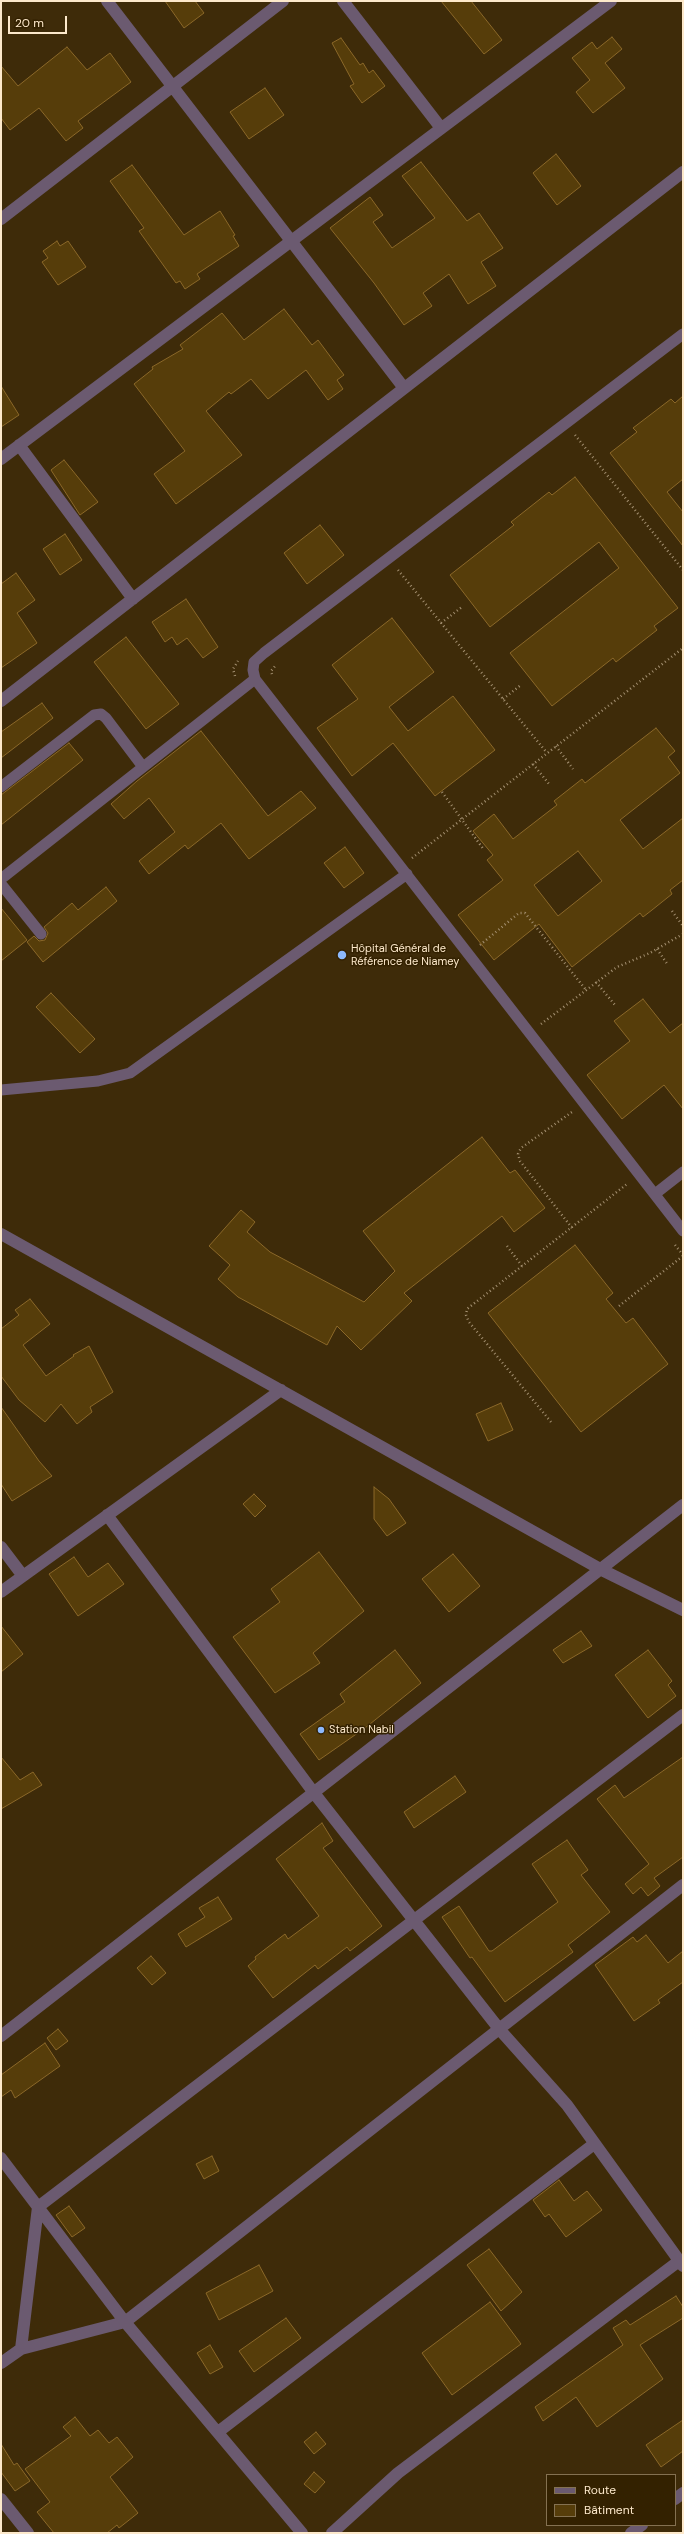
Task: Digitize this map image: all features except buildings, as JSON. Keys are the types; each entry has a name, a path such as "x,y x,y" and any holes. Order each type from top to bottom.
{"street":[{"path":"107,1 404,388"},
{"path":"1,219 283,1"},
{"path":"343,1 441,128"},
{"path":"1,459 611,1"},
{"path":"1,702 683,172"},
{"path":"20,445 134,599"},
{"path":"1,1234 602,1570 683,1610"},
{"path":"1,1592 280,1390"},
{"path":"1,2036 602,1570 683,1505"},
{"path":"107,1515 314,1793 500,2030 566,2105 681,2264 398,2473 332,2533"},
{"path":"1,1547 22,1576"},
{"path":"21,2349 38,2207 683,1715"},
{"path":"1,2363 21,2349 125,2322 683,1886"},
{"path":"218,2432 594,2144"},
{"path":"1,2158 125,2322 302,2533"},
{"path":"1,2499 23,2531"},
{"path":"631,2533 641,2526"}],"lane":[{"path":"683,334 388,558 254,662 255,679 683,1231"},
{"path":"1,879 255,679"},
{"path":"1,787 94,715 101,714 106,718 143,767"},
{"path":"1,1090 98,1081 130,1073 404,870"},
{"path":"1,884 41,934"},
{"path":"655,1194 683,1172"}],"path":[{"path":"580,429 574,434 683,570"},
{"path":"388,558 547,753"},
{"path":"393,576 405,566"},
{"path":"441,623 462,607"},
{"path":"404,870 462,820 683,648"},
{"path":"241,659 235,663 233,669 244,688"},
{"path":"274,680 271,671 283,660"},
{"path":"503,699 521,685"},
{"path":"556,746 573,770"},
{"path":"533,764 549,784"},
{"path":"442,792 484,850"},
{"path":"672,911 683,926"},
{"path":"479,946 519,913 525,913 586,990"},
{"path":"530,1033 617,967 657,949 683,934"},
{"path":"474,940 484,952"},
{"path":"657,949 668,965"},
{"path":"596,982 615,1005"},
{"path":"536,1018 546,1030"},
{"path":"568,1106 577,1118"},
{"path":"572,1112 521,1148 518,1154 520,1161 572,1228"},
{"path":"623,1178 632,1190"},
{"path":"551,1422 469,1322 466,1315 468,1309 628,1184"},
{"path":"619,1306 683,1255 674,1243"},
{"path":"507,1246 522,1266"}],"place":[{"name":"Hôpital Général de Référence de Niamey","path":"342,955"},
{"name":"Station Nabil","path":"321,1730"}]}
